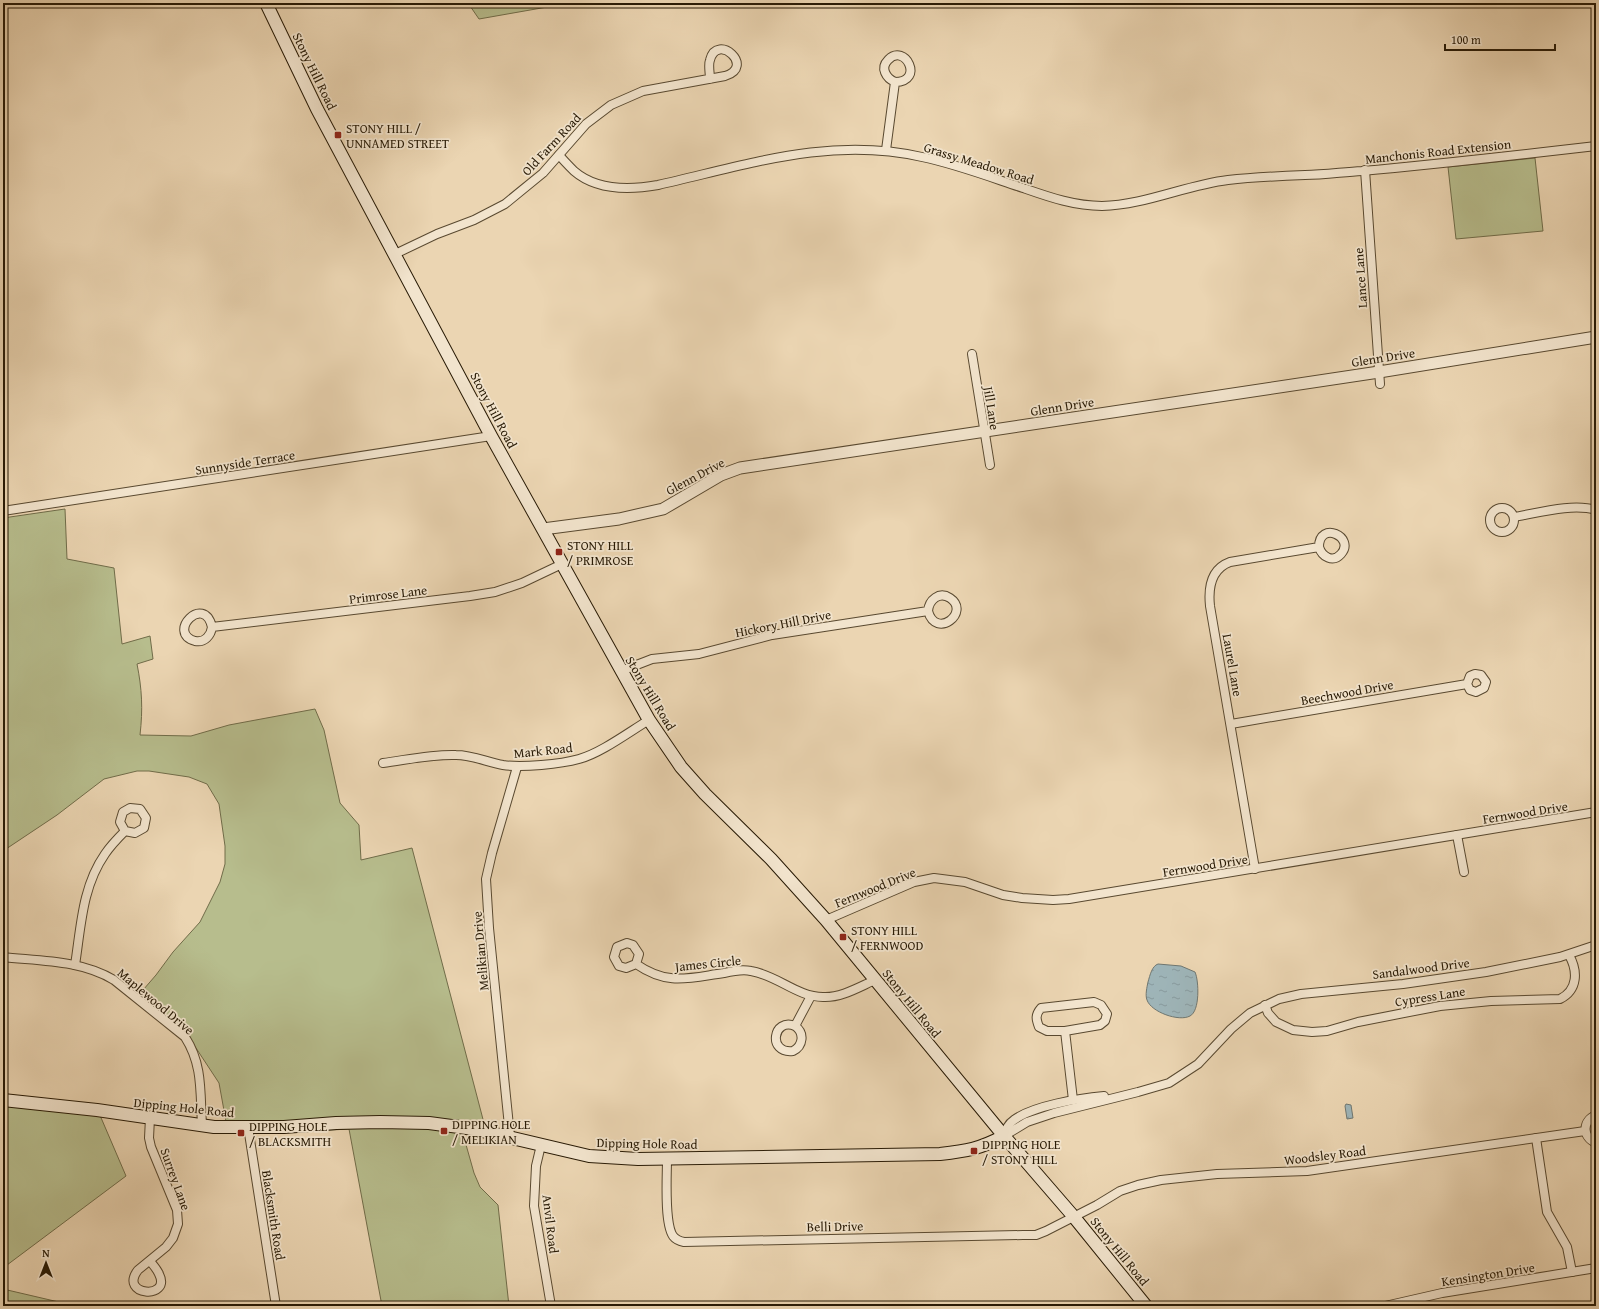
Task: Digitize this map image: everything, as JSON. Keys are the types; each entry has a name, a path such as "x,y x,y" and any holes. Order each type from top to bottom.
{"main road":[{"name":"Stony Hill Road","path":"266,3 317,109 492,436 649,720 681,767 705,794 771,859 826,920 1004,1136 1074,1217 1146,1306"},
{"name":"Dipping Hole Road","path":"3,1100 97,1110 214,1126 284,1127 344,1123 404,1122 462,1127 510,1136 540,1145 589,1156 630,1159 940,1154 970,1150 984,1146 1004,1136"}],"street":[{"name":"Old Farm Road","path":"395,254 437,234 474,220 506,204 543,173 593,117 621,100 643,91 710,79"},
{"path":"886,150 895,82"},
{"name":"Manchonis Road Extension","path":"1282,176 1478,160 1596,146"},
{"name":"Grassy Meadow Road","path":"559,155 575,172 589,180 604,185 621,188 638,188 800,153 845,149 886,150 941,161 1063,202 1089,205 1116,205 1209,183 1282,176"},
{"name":"Lance Lane","path":"1365,170 1380,384"},
{"name":"Glenn Drive","path":"543,529 619,519 663,509 721,475 740,468 1596,338"},
{"name":"Jill Lane","path":"972,354 990,465"},
{"name":"Sunnyside Terrace","path":"3,512 492,436"},
{"path":"1514,517 1570,508 1586,508 1596,510"},
{"name":"Laurel Lane","path":"1255,869 1209,595 1213,575 1223,565 1230,562 1319,547"},
{"name":"Primrose Lane","path":"212,626 495,592 522,583 562,564"},
{"name":"Hickory Hill Drive","path":"621,671 652,659 699,654 765,636 928,611"},
{"name":"Beechwood Drive","path":"1231,724 1467,684"},
{"name":"Mark Road","path":"383,763 457,755 517,767 579,759 596,752 649,720"},
{"name":"Melikian Drive","path":"510,1136 489,928 486,880 492,853 517,767"},
{"name":"Fernwood Drive","path":"826,920 914,882 934,878 965,882 1003,895 1053,900 1089,896 1596,812"},
{"path":"75,965 88,888 106,853 125,831"},
{"path":"1457,835 1464,872"},
{"name":"Sandalwood Drive","path":"1118,1096 1158,1087 1188,1072 1206,1057 1235,1025 1250,1013 1265,1005 1294,995 1440,980 1569,955 1596,945"},
{"name":"Cypress Lane","path":"1265,1005 1268,1013 1276,1022 1293,1030 1312,1032 1327,1031 1385,1016 1440,1006 1491,1001 1560,999 1570,992 1575,979 1575,968 1569,955"},
{"name":"Maplewood Drive","path":"3,957 75,965 93,969 114,980 185,1037 192,1049 197,1063 202,1125"},
{"name":"James Circle","path":"636,964 656,975 675,980 735,971 750,971 764,974 811,996 824,998 839,995 875,980"},
{"path":"795,1026 811,996"},
{"path":"1094,1002 1102,1005 1107,1014 1105,1021 1100,1026 1065,1031 1047,1031 1039,1027 1036,1019 1037,1012 1041,1008 1094,1002"},
{"path":"1065,1031 1073,1100"},
{"path":"1004,1136 1027,1122 1054,1113 1118,1096"},
{"path":"1004,1136 1010,1123 1020,1117 1049,1106 1093,1097 1118,1096"},
{"path":"1596,1115 1591,1117 1587,1122 1585,1131 1590,1140 1596,1143"},
{"name":"Surrey Lane","path":"150,1118 149,1138 151,1147 177,1210 178,1224 177,1231 170,1243 150,1261"},
{"name":"Blacksmith Road","path":"248,1127 276,1306"},
{"name":"Woodsley Road","path":"1074,1217 1120,1191 1161,1180 1217,1174 1307,1171 1585,1131"},
{"path":"1536,1138 1547,1212 1566,1246 1572,1272"},
{"name":"Anvil Road","path":"540,1145 536,1166 534,1206 551,1306"},
{"name":"Belli Drive","path":"667,1159 669,1223 672,1235 677,1240 684,1242 1036,1235 1074,1217"},
{"name":"Kensington Drive","path":"1385,1306 1442,1293 1596,1268"}],"green space":[{"path":"468,3 570,3 479,19"},
{"path":"1535,158 1543,231 1456,239 1448,167"},
{"path":"65,509 67,559 114,568 122,644 150,636 153,659 137,664 142,699 140,735 191,736 229,725 315,709 324,730 340,803 359,825 361,860 412,848 485,1127 461,1127 474,1173 480,1187 498,1205 509,1306 382,1306 349,1129 295,1132 227,1127 219,1083 194,1045 137,997 173,952 200,922 220,882 225,864 225,846 219,804 207,784 189,777 149,771 137,771 104,779 57,815 3,851 3,518"},
{"path":"3,1098 99,1113 126,1176 3,1268"},
{"path":"3,1289 63,1303 63,1306 3,1306"}],"water":[{"path":"1158,964 1181,966 1195,972 1198,996 1196,1008 1190,1016 1179,1018 1166,1015 1159,1012 1147,1000 1146,991 1150,974"},
{"path":"1346,1104 1351,1105 1353,1118 1347,1119"}],"place":[{"name":"STONY HILL / UNNAMED STREET","path":"338,135"},
{"name":"STONY HILL / PRIMROSE","path":"559,552"},
{"name":"STONY HILL / FERNWOOD","path":"843,937"},
{"name":"DIPPING HOLE / MELIKIAN","path":"444,1131"},
{"name":"DIPPING HOLE / BLACKSMITH","path":"241,1133"},
{"name":"DIPPING HOLE / STONY HILL","path":"974,1151"}]}
